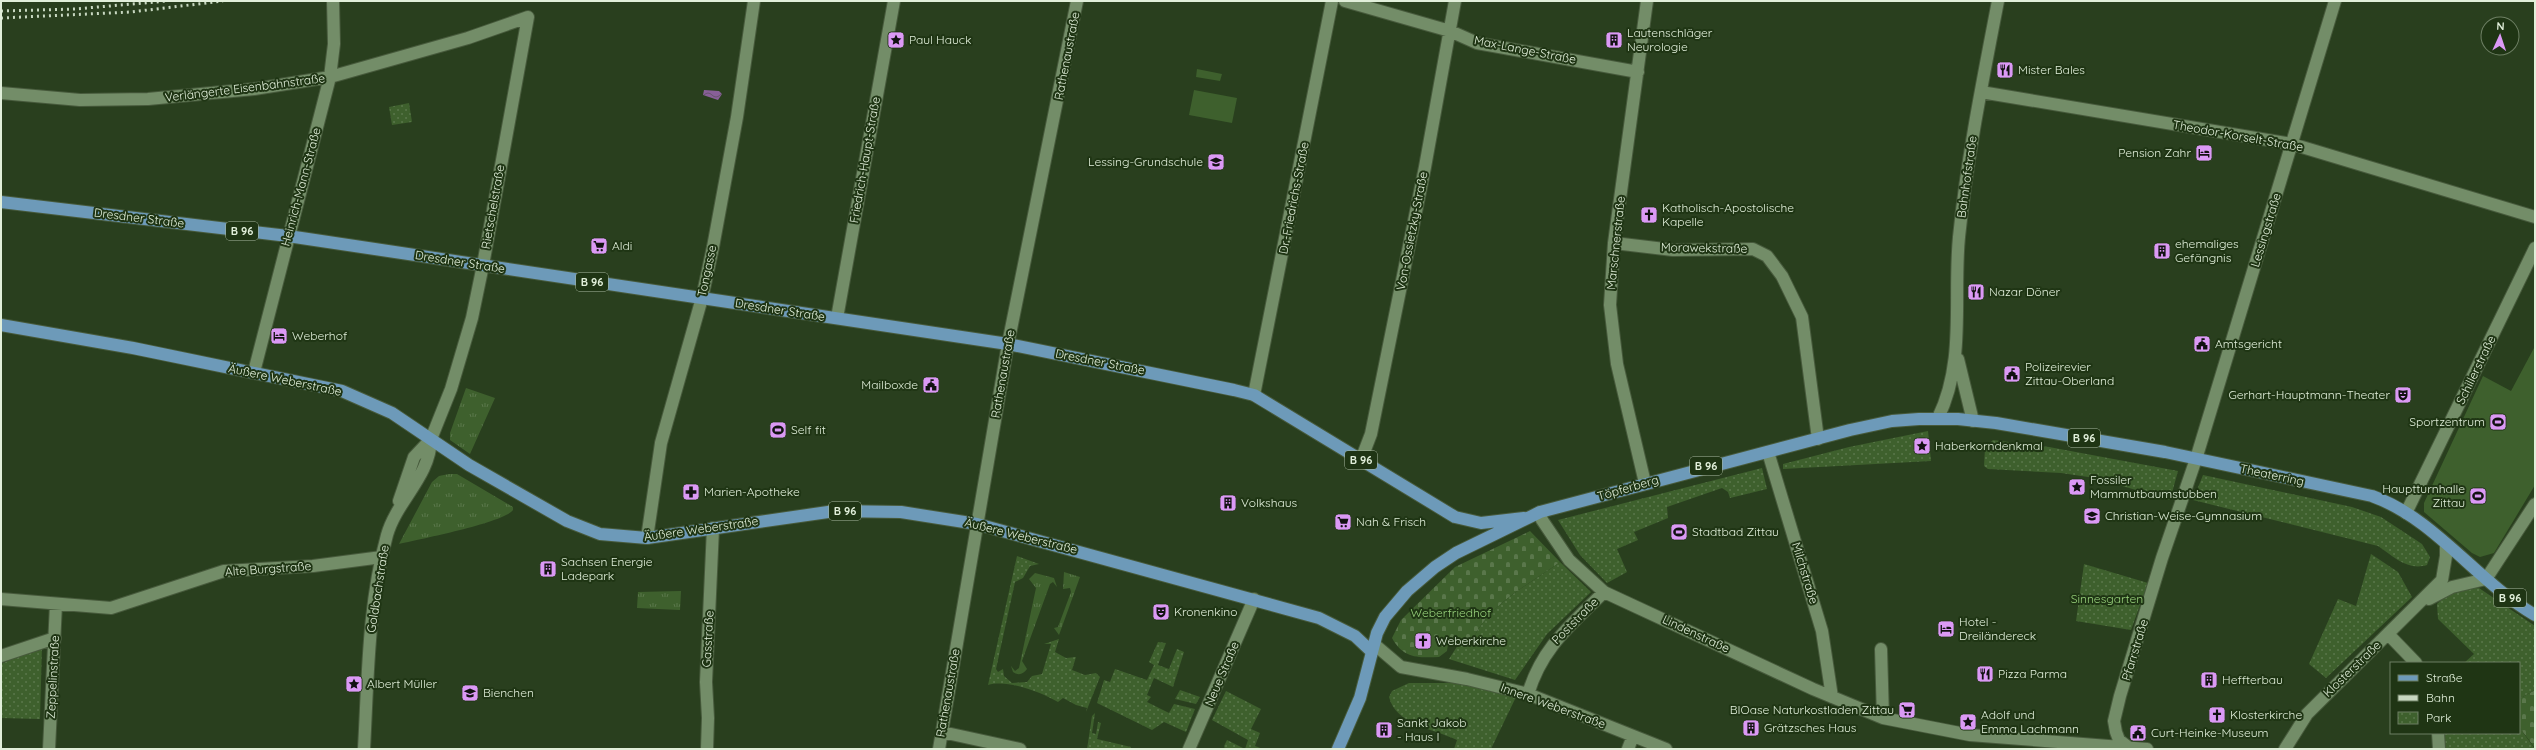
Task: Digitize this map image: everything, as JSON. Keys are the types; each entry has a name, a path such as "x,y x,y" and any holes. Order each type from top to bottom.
{"main road":[{"name":"Dresdner Straße","path":"1,202 288,236 1008,344 1254,395 1455,517 1481,523 1524,518"},
{"name":"Äußere Weberstraße","path":"1,326 254,372 324,386 362,398 392,413 469,465 567,521 600,534 647,538 815,514 862,510 901,512 978,524 1254,599 1319,618 1355,636 1373,648"},
{"name":"Töpferberg","path":"1373,648 1377,633 1392,607 1435,567 1480,540 1524,518 1645,482 1818,439 1892,422 1938,418"},
{"name":"B 96","path":"1938,418 1972,420"},
{"name":"Theaterring","path":"1972,420 2196,459 2372,496 2406,513 2486,579 2535,615"},
{"name":"B 96","path":"1338,749 1360,698 1373,648"}],"street":[{"name":"Heinrich-Mann-Straße","path":"254,372 330,77 334,44 333,1"},
{"name":"Tongasse","path":"647,538 661,442 702,298 737,117 754,1"},
{"name":"Friedrich-Haupt-Straße","path":"837,318 894,1"},
{"name":"Rathenaustraße","path":"939,749 1008,344 1077,1"},
{"name":"Dr.-Friedrichs-Straße","path":"1254,395 1332,1"},
{"name":"Max-Lange-Straße","path":"1345,1 1450,31 1477,42 1638,72"},
{"name":"Von-Ossietzky-Straße","path":"1361,460 1371,434 1455,1"},
{"name":"Marschnerstraße","path":"1645,482 1617,364 1610,305 1614,243 1647,1"},
{"name":"Bahnhofstraße","path":"1938,418 1946,403 1957,354 1957,257 1963,199 1998,1"},
{"name":"Lessingstraße","path":"2196,459 2335,1"},
{"name":"Verlängerte Eisenbahnstraße","path":"1,93 80,100 148,99 254,89 330,77 468,38 528,17"},
{"name":"Rietschelstraße","path":"431,439 452,389 464,349 482,265 528,17"},
{"name":"Theodor-Korselt-Straße","path":"1981,92 2292,144 2535,217"},
{"name":"Morawekstraße","path":"1614,243 1673,250 1753,249 1767,256 1782,276 1802,317 1818,439"},
{"name":"Schillerstraße","path":"2406,513 2535,248"},
{"name":"Bahnhofstraße","path":"1957,354 1972,420"},
{"name":"Goldbachstraße","path":"364,749 372,616 382,557 390,525 427,464 431,439"},
{"name":"Milchstraße","path":"1768,452 1822,631 1832,697"},
{"name":"Pfarrstraße","path":"2128,747 2119,740 2114,721 2162,558 2196,459"},
{"path":"2486,579 2535,504"},
{"name":"Lindenstraße","path":"1540,512 1550,534 1569,560 1604,592 1832,697 1883,718 1970,735 2104,747 2148,749"},
{"name":"Gasstraße","path":"707,749 708,718 706,682 713,528"},
{"name":"Klosterstraße","path":"2288,746 2307,714 2388,634 2421,604 2442,580 2446,556 2446,545"},
{"name":"Alte Burgstraße","path":"56,604 111,608 224,571 313,566 382,557"},
{"name":"Klosterstraße","path":"2421,604 2452,587 2486,579"},
{"name":"Poststraße","path":"1528,694 1533,676 1550,645 1604,592"},
{"path":"1,598 56,604"},
{"name":"Neue Straße","path":"1189,749 1254,599"},
{"name":"Zeppelinstraße","path":"49,749 56,604"},
{"path":"2388,634 2415,662"},
{"path":"1,656 55,638"},
{"name":"Innere Weberstraße","path":"1373,648 1401,667 1474,680 1528,694 1666,749"},
{"path":"1882,649 1883,718"},
{"path":"942,732 1020,749"},
{"path":"2438,734 2439,749"},
{"path":"1628,749 1633,736"}],"green space":[{"path":"1197,69 1222,74 1220,81 1196,77"},
{"path":"1194,90 1237,98 1232,123 1189,115"},
{"path":"409,103 412,122 392,125 389,107"},
{"name":"Sportzentrum","path":"2534,348 2535,485 2494,553 2480,557 2472,553 2424,512 2424,503 2483,376 2511,391"},
{"path":"466,388 495,398 470,454 450,440 450,433"},
{"path":"1928,431 1931,461 1783,469 1783,464 1849,447"},
{"path":"1993,440 2049,447 2178,471 2170,500 2095,478 2061,473 1988,469 1984,466 1985,448"},
{"path":"1762,468 1767,489 1730,498 1728,492 1722,488 1667,507 1668,518 1634,532 1638,540 1617,549 1627,572 1607,583 1580,555 1558,520"},
{"path":"457,474 513,507 513,510 506,515 478,525 399,544 432,482 439,476"},
{"path":"2203,475 2352,507 2381,517 2422,544 2430,557 2427,565 2407,565 2378,546 2193,500"},
{"name":"Weberfriedhof","path":"1530,531 1560,562 1496,608 1477,632 1470,646 1448,644 1447,651 1439,657 1417,657 1406,653 1396,645 1392,638 1401,620 1455,567"},
{"path":"2371,554 2398,572 2412,597 2326,678 2309,664 2338,599 2356,606"},
{"path":"1017,556 1039,564 1030,566 1023,578 1015,582 996,669 998,672 1003,669 1004,676 1012,683 1027,682 1032,676 1042,674 1051,644 1044,644 1059,639 1055,652 1066,658 1076,657 1072,670 1085,675 1096,673 1100,677 1086,712 1087,708 1076,705 1063,698 1058,702 1043,694 1014,685 988,685"},
{"path":"1560,562 1591,592 1547,634 1515,680 1449,659 1458,645 1470,646 1477,632 1496,608"},
{"name":"Sinnesgarten","path":"2084,564 2148,583 2131,630 2076,621"},
{"path":"1064,572 1080,577 1059,635 1054,628 1058,627 1071,592 1070,588 1063,589"},
{"path":"1035,573 1054,578 1057,587 1053,582 1050,584 1022,661 1027,669 1022,673 1017,674 1013,672 1011,666 1015,671 1019,668 1036,588 1029,579"},
{"path":"2462,588 2479,588 2535,626 2535,690 2520,698 2520,662 2465,662 2474,654 2438,619 2437,604 2448,593"},
{"path":"681,591 680,610 637,608 638,592"},
{"path":"1158,642 1166,643 1158,665 1169,669 1177,649 1184,652 1173,687 1154,678 1147,695 1151,697 1147,702 1169,713 1174,704 1195,709 1186,732 1164,722 1152,730 1097,703 1104,680 1110,682 1115,669 1147,680 1154,665 1149,662"},
{"path":"42,646 40,719 1,718 1,664"},
{"path":"1409,683 1465,683 1516,697 1491,749 1454,749 1457,740 1417,725 1399,714 1393,706 1389,697 1392,691"},
{"path":"1180,690 1200,697 1196,704 1175,699"},
{"path":"2535,690 2535,748 2520,728 2520,698"},
{"path":"1226,691 1261,709 1251,729 1260,733 1255,746 1263,749 1245,749 1248,740 1212,720"},
{"path":"1095,713 1092,733 1096,734 1098,722 1101,723 1097,739 1131,747 1131,749 1087,749 1092,716"},
{"path":"2520,728 2535,749 2445,748 2443,734 2520,734"},
{"path":"1227,740 1245,749 1225,749 1224,746"}],"water":[{"path":"704,90 719,91 722,94 718,100 703,95"}],"railway":[{"path":"1,11 75,9 167,1"},
{"path":"1,18 131,12 223,1"}],"place":[{"name":"Paul Hauck","path":"896,40"},
{"name":"Lautenschläger Neurologie","path":"1614,40"},
{"name":"Mister Bales","path":"2005,70"},
{"name":"Pension Zahr","path":"2204,153"},
{"name":"Lessing-Grundschule","path":"1216,162"},
{"name":"Katholisch-Apostolische Kapelle","path":"1649,215"},
{"name":"Aldi","path":"599,246"},
{"name":"ehemaliges Gefängnis","path":"2162,251"},
{"name":"Nazar Döner","path":"1976,292"},
{"name":"Weberhof","path":"279,336"},
{"name":"Amtsgericht","path":"2202,344"},
{"name":"Polizeirevier Zittau-Oberland","path":"2012,374"},
{"name":"Mailboxde","path":"931,385"},
{"name":"Gerhart-Hauptmann-Theater","path":"2403,395"},
{"name":"Sportzentrum","path":"2498,422"},
{"name":"Self fit","path":"778,430"},
{"name":"Haberkorndenkmal","path":"1922,446"},
{"name":"Fossiler Mammutbaumstubben","path":"2077,487"},
{"name":"Marien-Apotheke","path":"691,492"},
{"name":"Hauptturnhalle Zittau","path":"2478,496"},
{"name":"Volkshaus","path":"1228,503"},
{"name":"Christian-Weise-Gymnasium","path":"2092,516"},
{"name":"Nah & Frisch","path":"1343,522"},
{"name":"Stadtbad Zittau","path":"1679,532"},
{"name":"Sachsen Energie Ladepark","path":"548,569"},
{"name":"Kronenkino","path":"1161,612"},
{"name":"Hotel - Dreiländereck","path":"1946,629"},
{"name":"Weberkirche","path":"1423,641"},
{"name":"Pizza Parma","path":"1985,674"},
{"name":"Heffterbau","path":"2209,680"},
{"name":"Albert Müller","path":"354,684"},
{"name":"Bienchen","path":"470,693"},
{"name":"BIOase Naturkostladen Zittau","path":"1907,710"},
{"name":"Klosterkirche","path":"2217,715"},
{"name":"Adolf und Emma Lachmann","path":"1968,722"},
{"name":"Grätzsches Haus","path":"1751,728"},
{"name":"Sankt Jakob - Haus I","path":"1384,730"},
{"name":"Curt-Heinke-Museum","path":"2138,733"}]}
